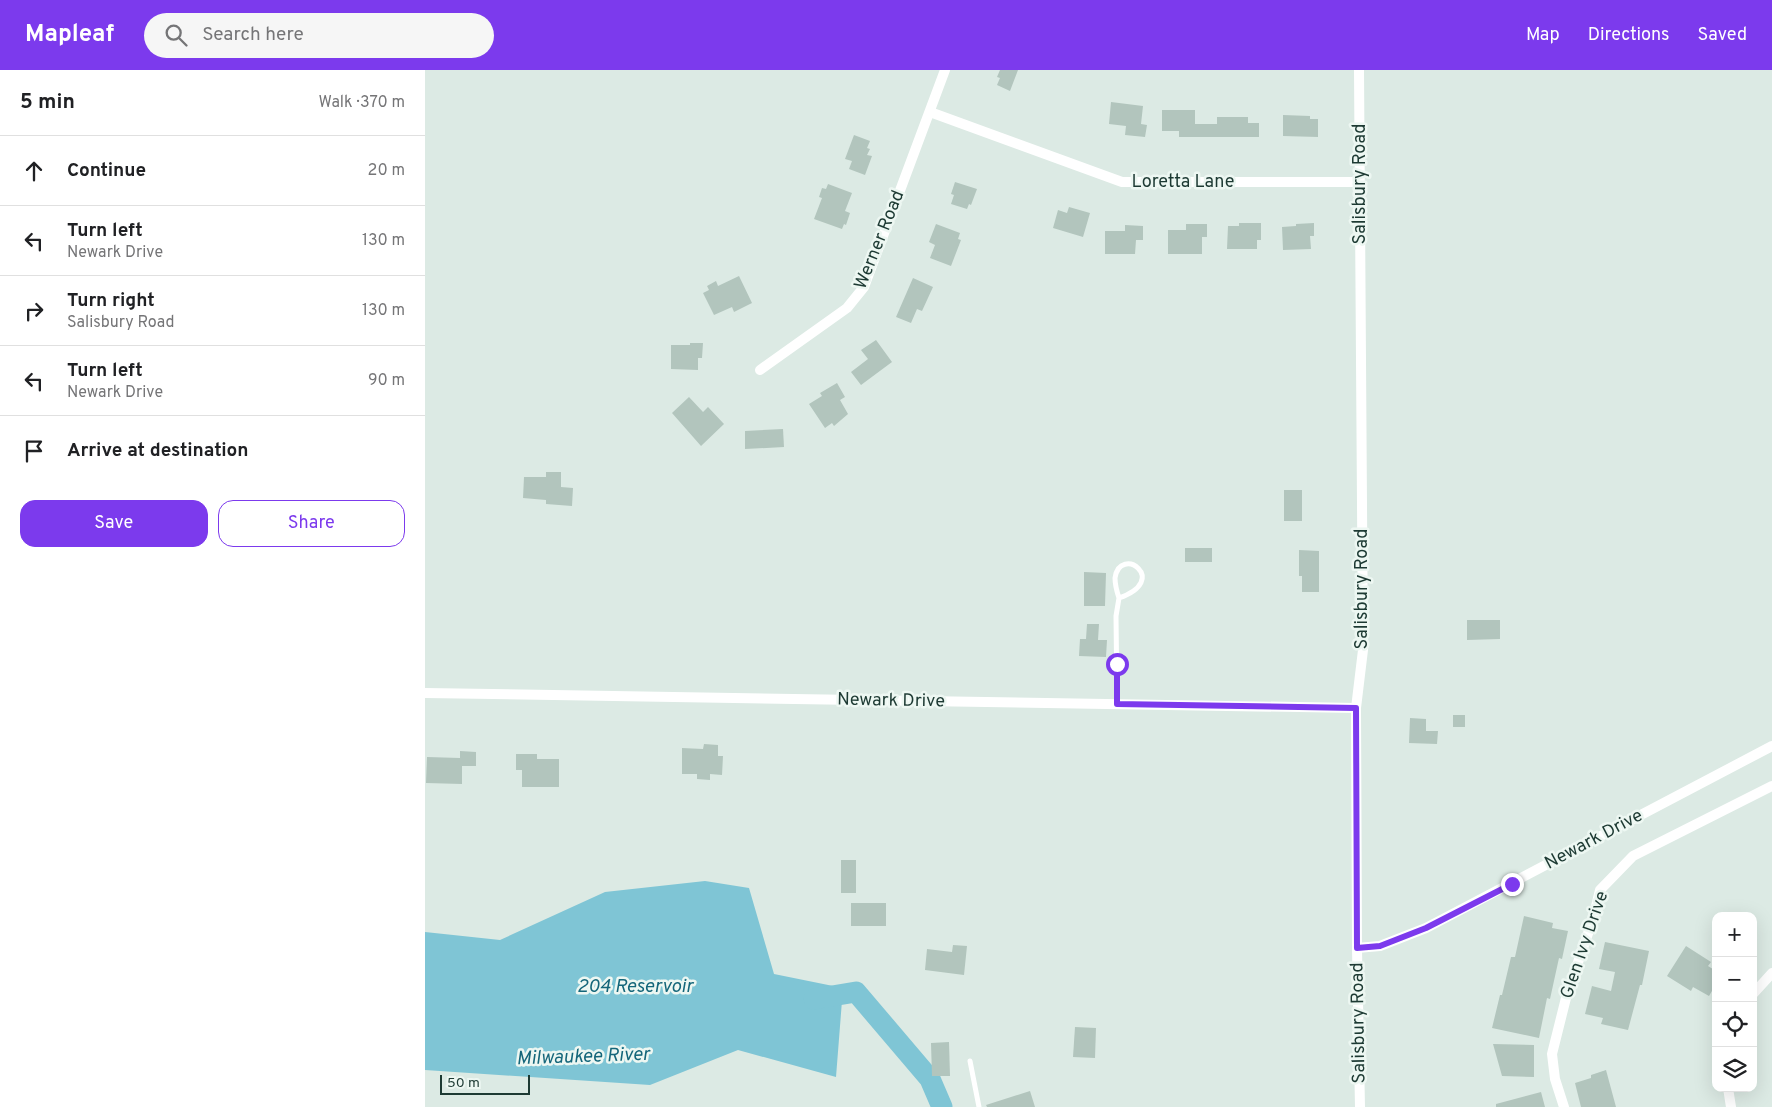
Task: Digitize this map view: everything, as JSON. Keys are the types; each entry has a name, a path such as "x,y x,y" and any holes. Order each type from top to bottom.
{"street":[{"name":"Werner Road","path":"760,370 847,308 865,287 945,70"},
{"name":"Salisbury Road","path":"1359,70 1363,650 1356,708 1360,1107"},
{"name":"Loretta Lane","path":"930,112 1122,182 1359,182"},
{"name":"Newark Drive","path":"425,693 1356,708"},
{"name":"Newark Drive","path":"1357,948 1380,946 1426,928 1772,746"},
{"name":"Glen Ivy Drive","path":"1564,1107 1555,1080 1552,1054 1567,994 1593,919 1600,890 1633,856 1772,786"},
{"path":"1757,990 1772,973"},
{"path":"1729,1092 1731,1107"}],"lane":[{"path":"1117,704 1116,616 1119,598 1115,577 1125,565 1133,564 1139,568 1142,579 1138,587 1130,594 1119,598"},
{"path":"970,1061 979,1107"}],"water":[{"name":"204 Reservoir","path":"705,881 749,888 774,974 843,988 836,1077 738,1050 650,1085 425,1070 425,932 500,940 605,892"}],"building":[{"path":"1000,70 1018,70 1010,91 997,85 1000,78 997,77"},
{"path":"1111,102 1143,106 1141,124 1147,125 1145,137 1125,135 1126,126 1109,124"},
{"path":"1162,110 1195,110 1195,124 1217,124 1217,117 1248,117 1248,123 1259,123 1259,137 1179,137 1179,131 1162,131"},
{"path":"1283,115 1310,116 1310,119 1318,119 1318,137 1283,136"},
{"path":"854,135 870,141 867,148 870,149 867,155 872,156 865,175 849,169 852,161 845,159"},
{"path":"955,182 977,189 971,205 969,204 967,209 951,204 954,195 951,194"},
{"path":"828,184 852,193 845,211 850,213 846,225 844,224 842,229 814,219 822,198 819,197 822,188 826,189"},
{"path":"1069,207 1090,213 1083,237 1053,228 1058,210 1067,213"},
{"path":"1239,223 1261,223 1261,240 1257,240 1257,249 1227,249 1228,226 1239,226"},
{"path":"1314,223 1314,236 1310,236 1311,249 1283,250 1282,227"},
{"path":"936,224 960,233 958,239 961,240 951,266 930,258 935,245 929,242"},
{"path":"1186,224 1207,224 1207,237 1202,237 1202,254 1168,254 1168,230 1186,230"},
{"path":"1125,225 1143,226 1143,240 1136,240 1135,254 1105,254 1105,231 1125,231"},
{"path":"739,276 752,303 734,312 732,307 714,315 703,293 709,290 707,286 716,281 718,286"},
{"path":"913,278 933,287 922,311 917,309 911,323 896,317"},
{"path":"876,340 892,362 861,385 851,372 868,359 861,350"},
{"path":"690,343 703,343 702,358 698,358 698,370 671,369 671,345 690,345"},
{"path":"837,383 845,397 840,400 848,414 834,426 832,423 825,428 809,404 822,396 820,393"},
{"path":"689,397 703,412 708,407 724,424 701,446 672,413"},
{"path":"783,429 784,447 745,449 745,431"},
{"path":"546,472 561,472 561,487 573,488 572,506 546,504 546,500 523,498 524,477 546,477"},
{"path":"1284,490 1302,490 1302,521 1284,521"},
{"path":"1185,548 1212,548 1212,562 1185,562"},
{"path":"1299,550 1319,551 1319,592 1302,592 1302,576 1299,576"},
{"path":"1084,572 1106,573 1105,606 1084,606"},
{"path":"1467,620 1500,620 1500,639 1467,640"},
{"path":"1087,624 1099,624 1098,640 1107,640 1106,657 1079,656 1080,639 1086,639"},
{"path":"1453,715 1465,715 1465,727 1453,727"},
{"path":"1410,718 1426,719 1426,731 1438,731 1437,744 1409,743"},
{"path":"704,744 718,745 718,756 723,756 722,775 710,774 710,780 697,779 697,774 682,774 682,748 703,749"},
{"path":"460,751 476,752 476,766 462,766 462,784 426,783 427,757 460,758"},
{"path":"516,754 537,754 537,759 559,759 559,787 522,787 522,770 516,770"},
{"path":"841,860 856,860 856,893 841,893"},
{"path":"851,903 886,903 886,926 851,926"},
{"path":"1524,916 1553,923 1552,928 1568,931 1562,959 1559,958 1550,999 1547,998 1539,1038 1492,1028 1511,957 1515,957"},
{"path":"1605,942 1649,951 1642,985 1640,985 1628,1030 1601,1024 1603,1018 1585,1014 1592,986 1611,991 1615,972 1599,969"},
{"path":"953,945 967,946 964,975 925,970 927,949 952,952"},
{"path":"1686,946 1711,962 1708,966 1712,968 1712,991 1709,996 1693,987 1691,991 1667,976"},
{"path":"1075,1027 1096,1028 1095,1058 1073,1057"},
{"path":"949,1042 950,1076 932,1076 931,1043"},
{"path":"1493,1044 1534,1045 1534,1077 1502,1076"},
{"path":"1606,1070 1616,1107 1581,1107 1575,1083 1591,1078 1591,1075"},
{"path":"1030,1091 1035,1107 987,1107 986,1105"},
{"path":"1541,1092 1545,1107 1496,1107 1496,1104"}],"waterway":[{"name":"Milwaukee River","path":"814,999 856,992 930,1079 942,1107"}],"route":[{"path":"1117,664 1117,704 1356,708 1357,948 1380,946 1426,928 1512,884"}]}
